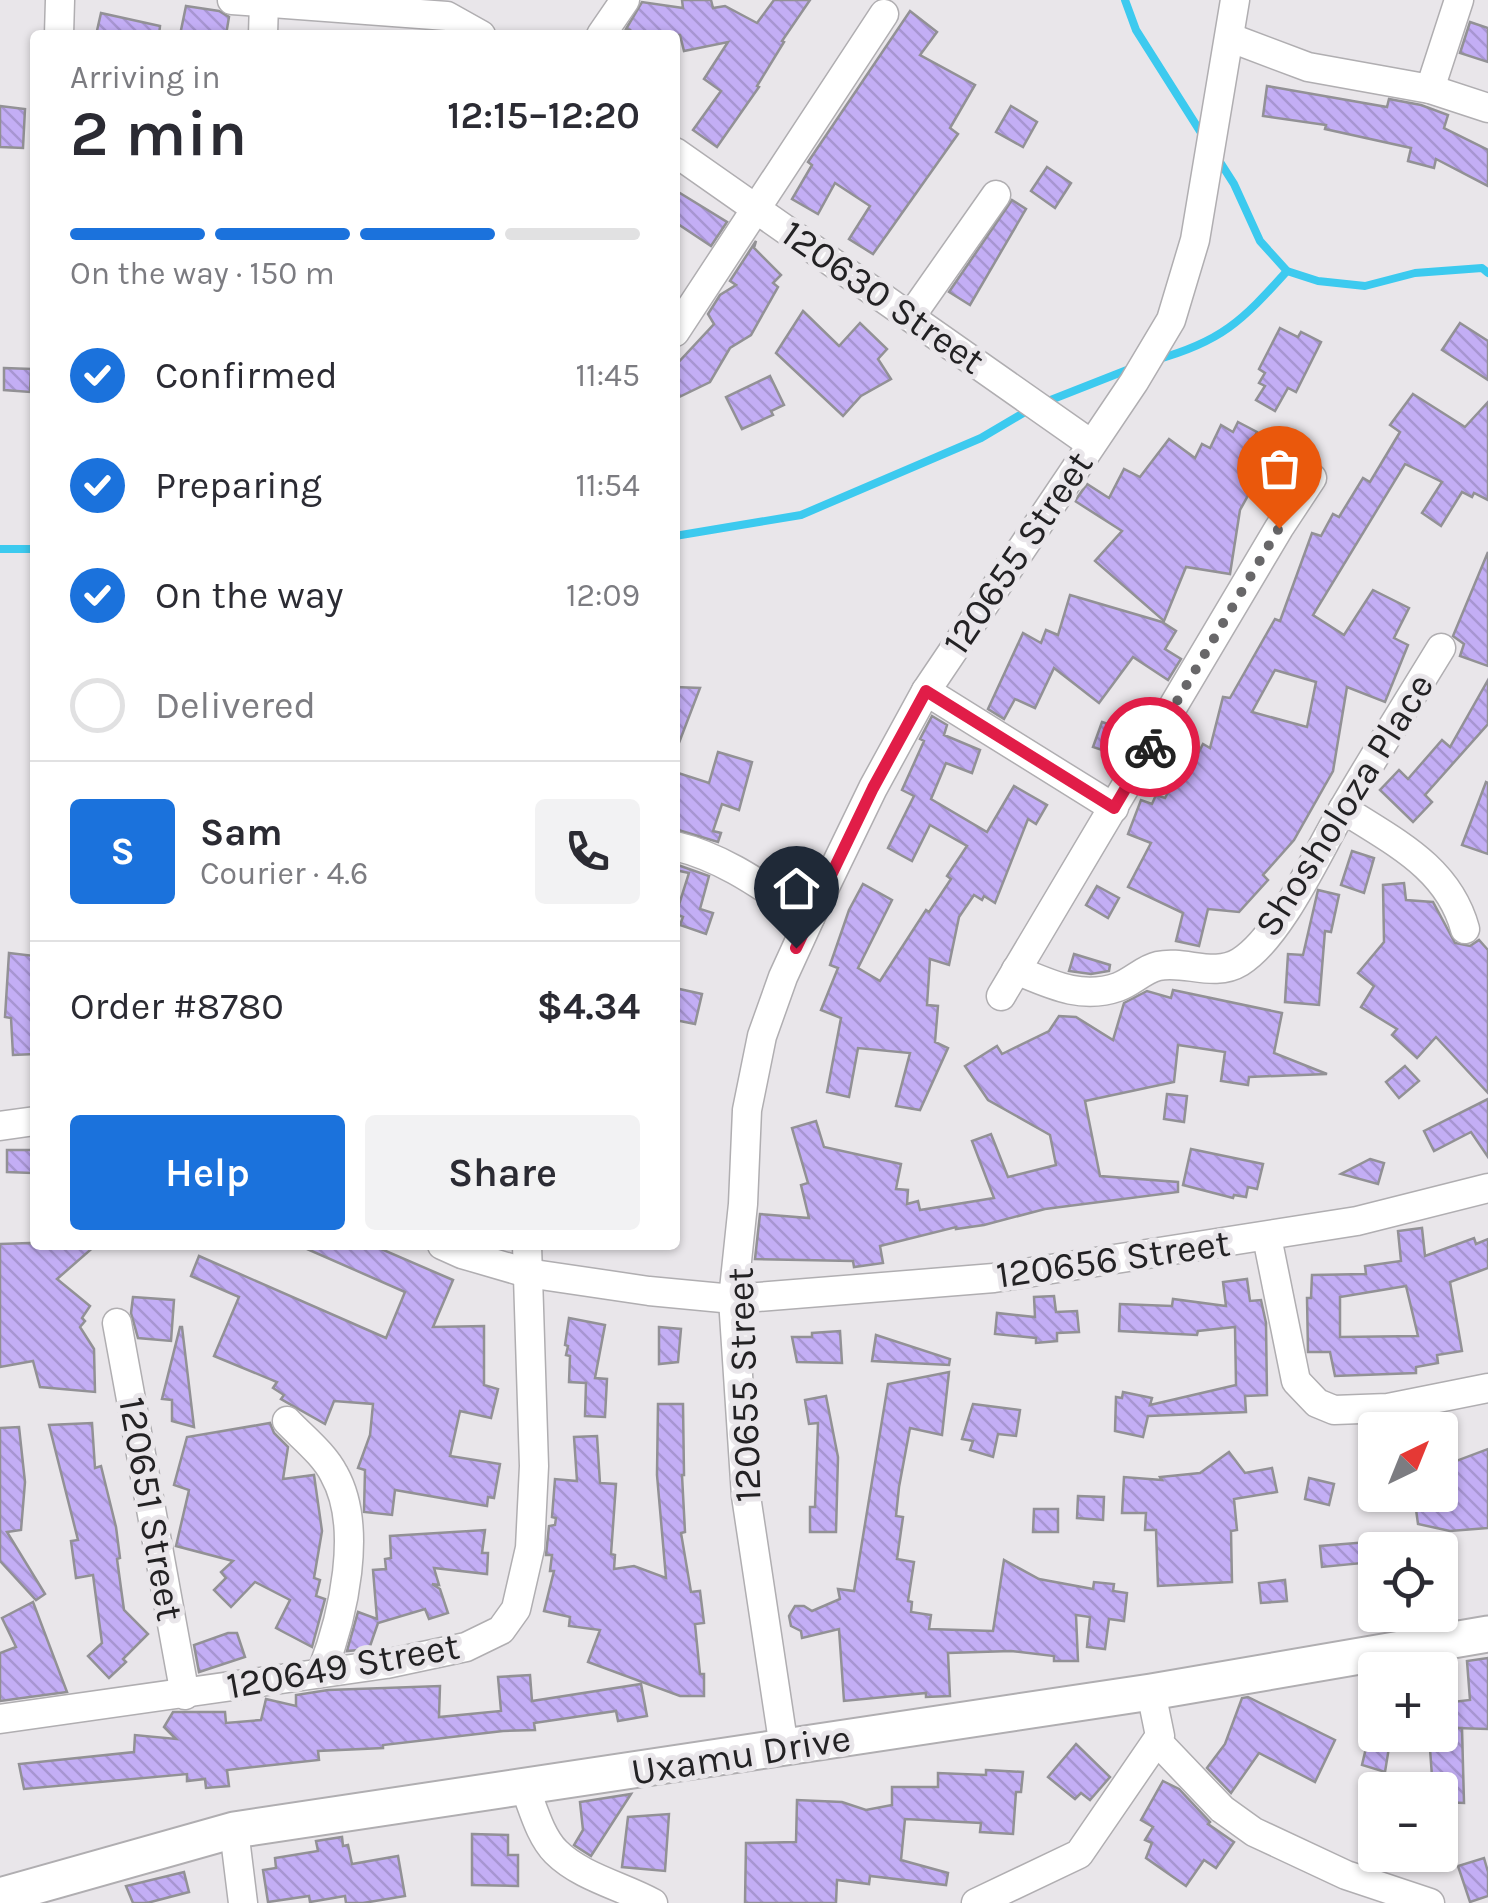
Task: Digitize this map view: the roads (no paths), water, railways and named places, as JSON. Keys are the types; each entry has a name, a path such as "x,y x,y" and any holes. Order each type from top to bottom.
{"street":[{"path":"59,30 60,0"},
{"path":"232,0 448,17 473,30"},
{"path":"604,30 625,0"},
{"name":"120655 Street","path":"784,1748 746,1496 732,1299 743,1204 747,1110 755,1068 782,978 873,788 926,691 1172,320 1195,240 1231,38 1234,0"},
{"path":"1430,89 1458,0"},
{"path":"263,30 264,2"},
{"path":"680,324 884,14"},
{"path":"1231,38 1308,67 1430,89 1488,108"},
{"name":"120630 Street","path":"680,155 1090,444"},
{"path":"910,316 996,195"},
{"path":"1001,996 1312,478"},
{"name":"Shosholoza Place","path":"1016,970 1070,992 1095,992 1114,988 1155,966 1227,968 1240,962 1256,948 1288,905 1441,648"},
{"path":"926,691 1114,808"},
{"path":"1343,809 1438,876 1459,908 1465,929"},
{"path":"680,847 728,864 810,918"},
{"path":"0,1126 30,1121"},
{"name":"120656 Street","path":"732,1299 994,1278 1194,1244 1267,1237 1436,1204 1488,1188"},
{"path":"1267,1237 1296,1381 1317,1404 1334,1410 1388,1408 1488,1388"},
{"path":"453,1250 527,1259 649,1291 732,1299"},
{"name":"120649 Street","path":"0,1720 386,1664 466,1647 501,1630 516,1608 530,1548 534,1466 527,1259"},
{"name":"120651 Street","path":"118,1323 185,1695"},
{"path":"287,1422 333,1471 346,1502 348,1571 338,1628 322,1671"},
{"name":"Uxamu Drive","path":"0,1896 234,1830 1150,1692 1488,1634"},
{"path":"976,1903 1078,1854 1160,1736 1150,1692"},
{"path":"1157,1741 1222,1809 1254,1832 1346,1876 1430,1903"},
{"path":"525,1788 556,1852 582,1870 653,1903"},
{"path":"234,1830 243,1903"}],"waterway":[{"path":"1125,0 1136,30 1205,139"},
{"path":"1218,159 1260,241 1287,271 1318,281 1365,286 1415,273 1482,268 1488,273"},
{"path":"1155,360 1197,346 1229,328 1287,271"},
{"path":"1043,403 1132,368"},
{"path":"680,535 801,515 981,438 1030,409"},
{"path":"0,549 30,549"}]}
